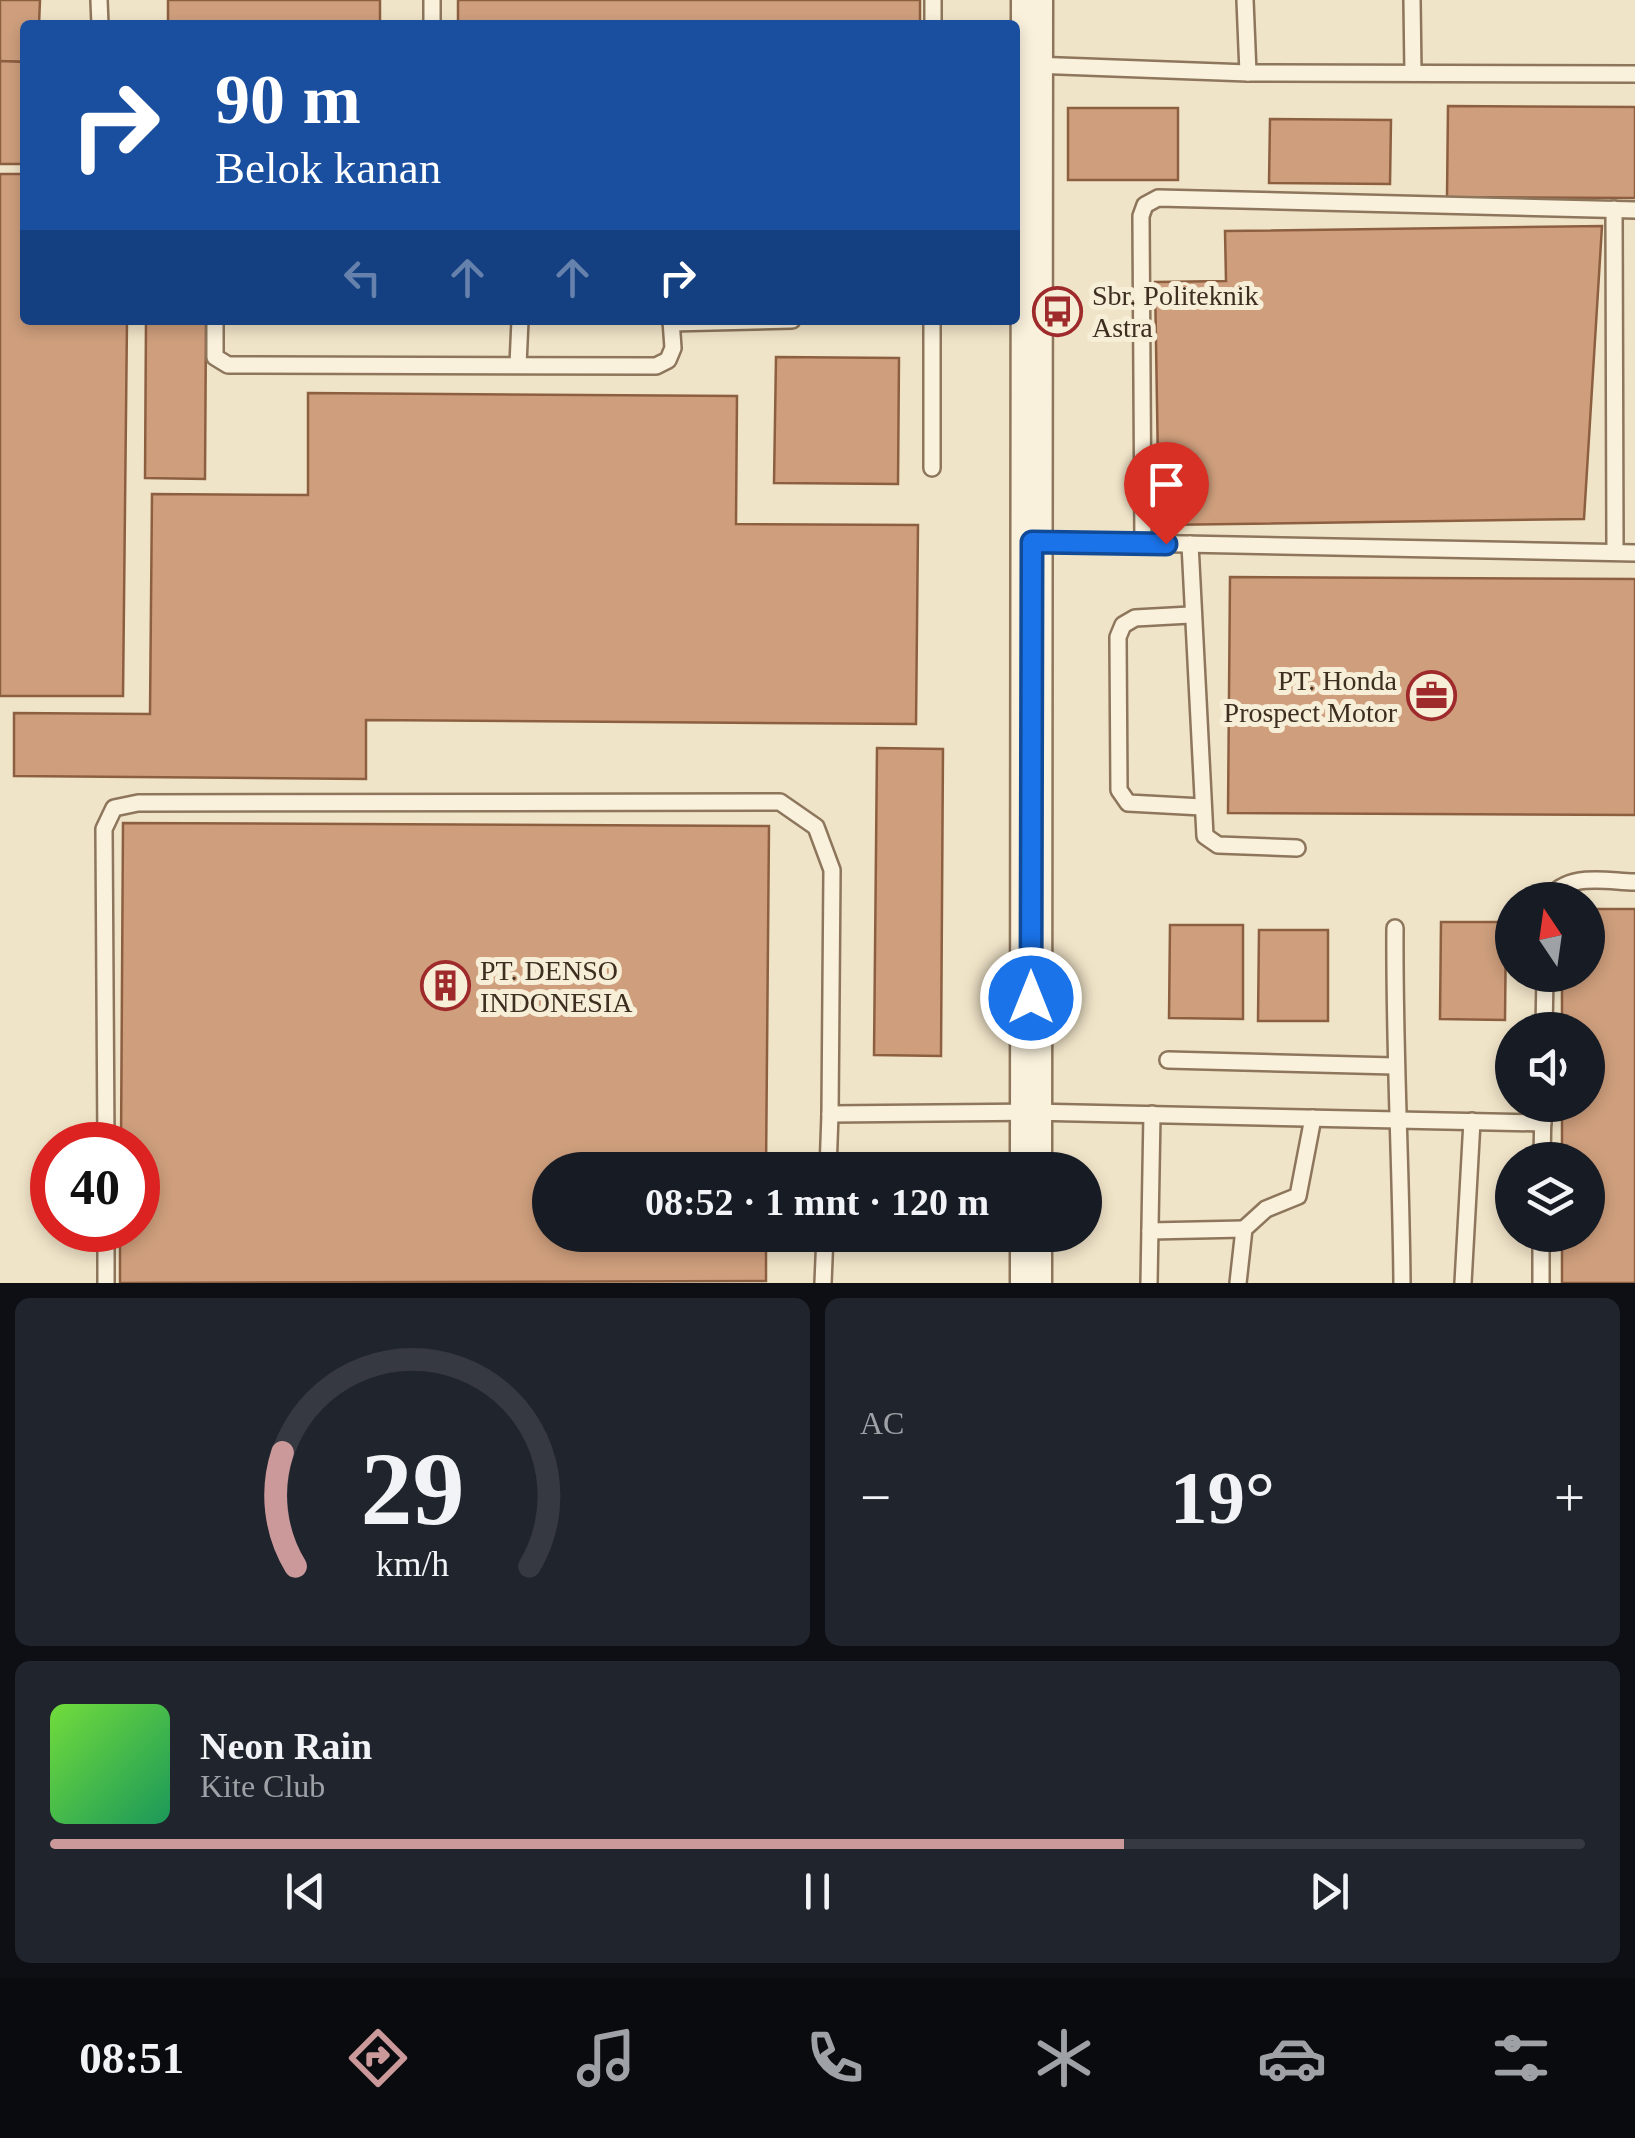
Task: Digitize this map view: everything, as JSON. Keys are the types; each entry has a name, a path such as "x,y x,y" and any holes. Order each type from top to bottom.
{"street":[{"path":"1032,0 1032,65 1024,147 1024,314 1032,542 1032,1152"},
{"path":"1031,1252 1031,1283"}],"lane":[{"path":"1245,0 1248,73"},
{"path":"1412,0 1413,74"},
{"path":"1032,65 1248,73 1635,74"},
{"path":"1143,543 1145,205 1158,198 1635,210"},
{"path":"1614,209 1615,552"},
{"path":"216,325 215,356 228,364 656,366 668,360 673,348 671,325"},
{"path":"518,365 520,325"},
{"path":"932,325 932,468"},
{"path":"1032,542 1635,553"},
{"path":"1190,544 1190,615 1205,836 1218,845 1297,848"},
{"path":"1190,615 1135,618 1123,625 1118,637 1119,790 1128,803 1202,807"},
{"path":"106,1122 104,829 114,808 138,803 780,802 816,827 832,870 829,1152"},
{"path":"1570,882 1635,882"},
{"path":"1395,928 1394,1066 1400,1119 1402,1283"},
{"path":"1168,1060 1394,1066"},
{"path":"830,1114 1031,1112 1542,1123 1542,1142"},
{"path":"1149,1283 1152,1114"},
{"path":"1150,1231 1244,1229 1266,1209 1298,1196 1313,1118"},
{"path":"1463,1283 1472,1121"},
{"path":"1238,1283 1244,1229"},
{"path":"106,1252 106,1283"},
{"path":"823,1283 825,1252"},
{"path":"1541,1283 1542,1252"}],"building":[{"path":"0,0 40,0 39,20 20,20 20,62 0,61"},
{"path":"168,0 380,0 380,20 168,20"},
{"path":"458,0 920,0 920,20 458,20"},
{"path":"0,61 20,62 20,164 0,164"},
{"path":"1448,106 1635,107 1635,198 1447,197"},
{"path":"1068,108 1178,108 1178,180 1068,180"},
{"path":"1270,119 1391,120 1390,184 1269,183"},
{"path":"0,174 20,174 20,325 127,325 123,696 0,696"},
{"path":"1602,226 1584,519 1159,525 1155,282 1226,281 1225,231"},
{"path":"146,325 206,325 205,479 145,478"},
{"path":"776,357 899,358 898,484 774,483"},
{"path":"308,393 737,396 736,524 918,525 916,724 366,720 366,779 14,776 14,713 150,714 152,494 308,495"},
{"name":"PT. Honda Prospect Motor","path":"1230,577 1635,579 1635,815 1228,813"},
{"path":"877,748 943,749 941,1056 874,1055"},
{"name":"PT. DENSO INDONESIA","path":"123,823 769,826 766,1152 532,1152 532,1252 766,1252 766,1281 120,1283 120,1252 160,1252 160,1122 121,1122"},
{"path":"1605,909 1635,909 1635,1283 1562,1283 1562,1252 1605,1252 1605,1142 1562,1142 1562,1122 1605,1122 1605,1012 1562,1012 1562,992 1605,992"},
{"path":"1441,922 1495,922 1495,992 1505,992 1505,1012 1495,1012 1495,1020 1440,1019"},
{"path":"1170,925 1243,925 1243,1019 1169,1018"},
{"path":"1259,930 1328,930 1328,1021 1258,1021"}],"place":[{"name":"Sbr. Politeknik Astra","path":"1057,311"},
{"name":"PT. Honda Prospect Motor","path":"1432,696"},
{"name":"PT. DENSO INDONESIA","path":"445,986"}],"route":[{"path":"1031,998 1032,542 1166,544"}]}
